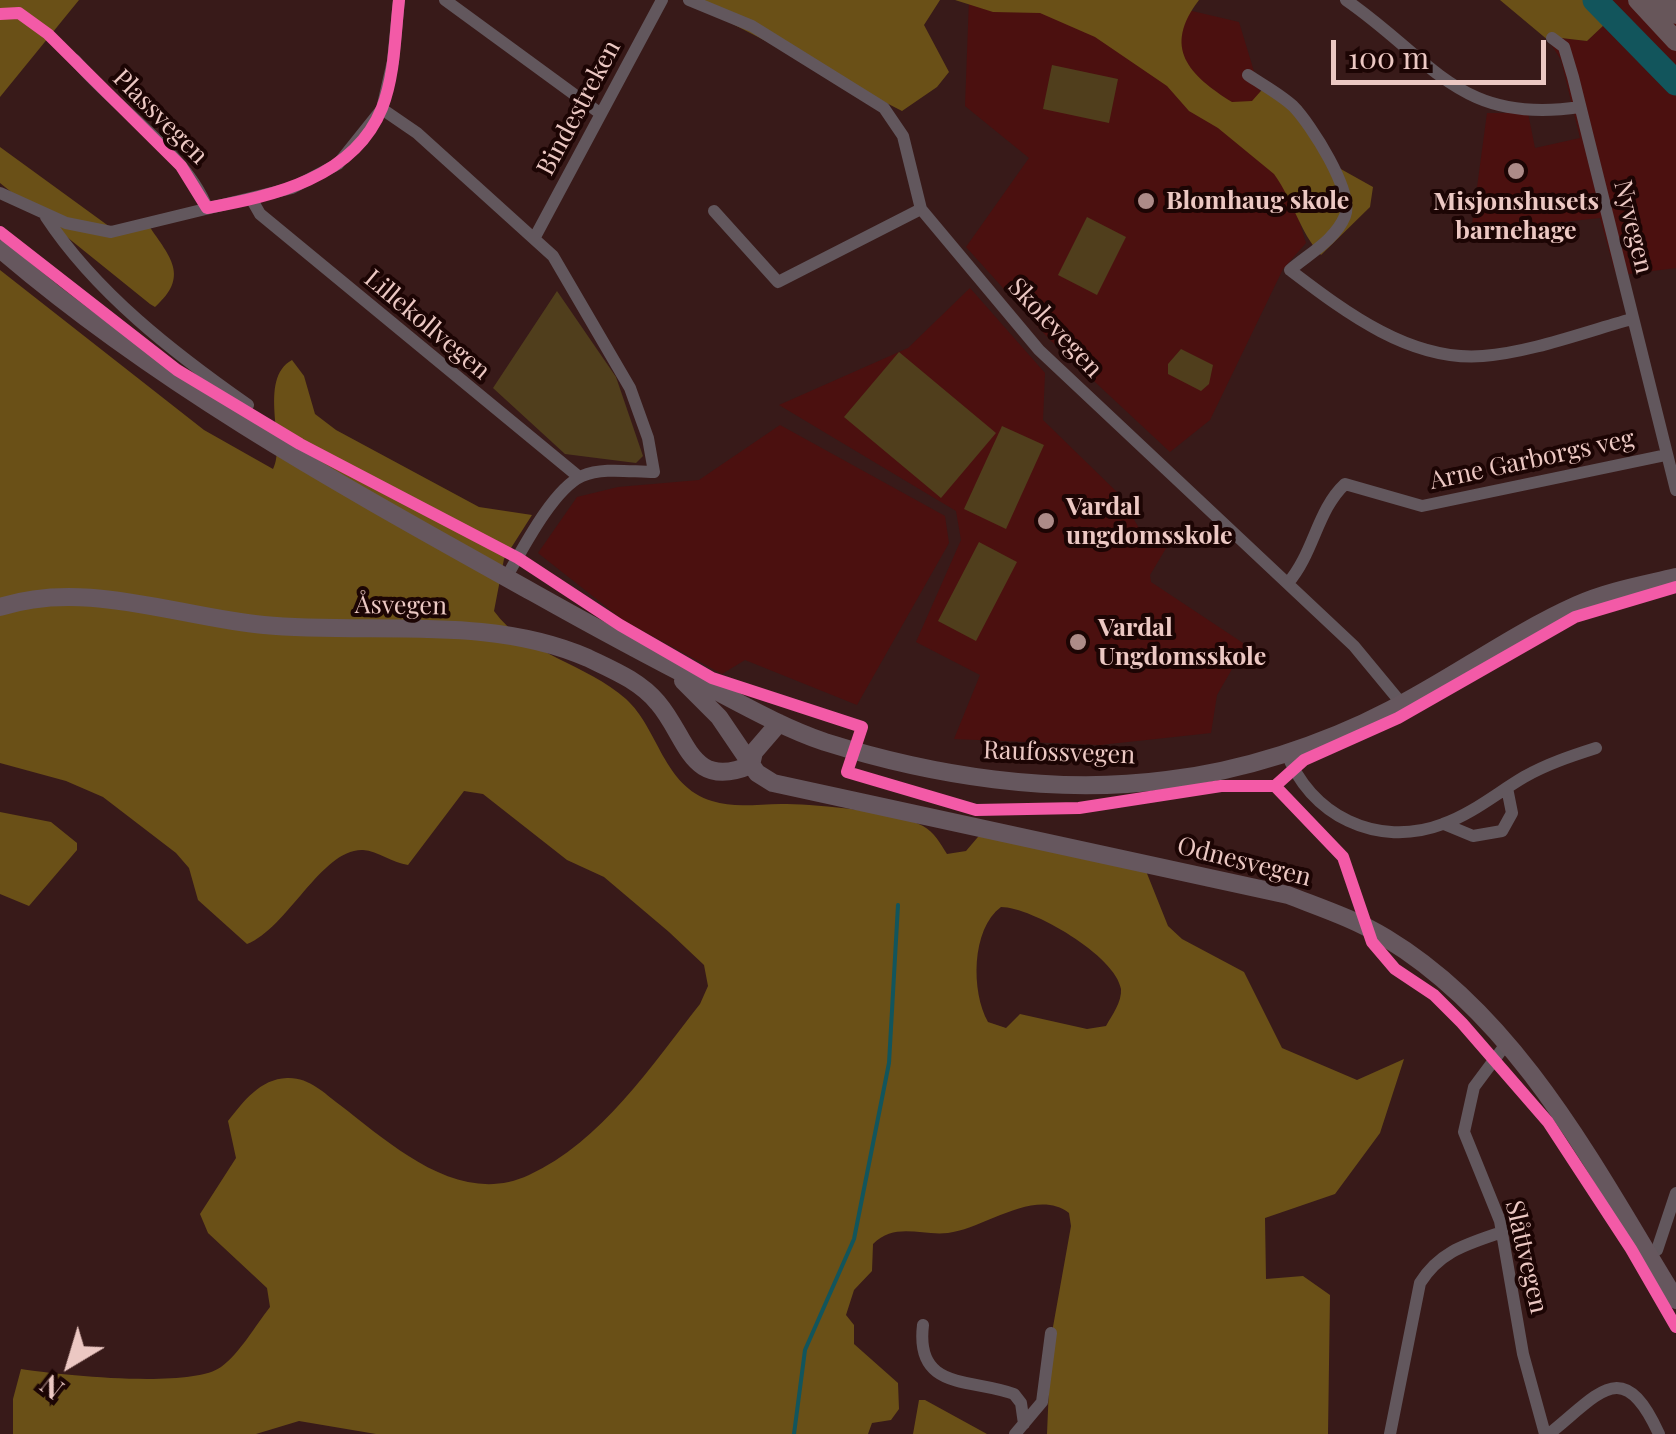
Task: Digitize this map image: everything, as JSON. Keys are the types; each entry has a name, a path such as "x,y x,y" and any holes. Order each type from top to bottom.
{"main road":[{"path":"1638,0 1676,41"},
{"path":"1660,0 1676,14"},
{"name":"Raufossvegen","path":"0,249 108,337 274,447 506,578 779,723 824,741 917,766 996,780 1072,784 1167,780 1286,752 1402,704 1577,604 1676,577"},
{"name":"Åsvegen","path":"0,608 60,596 96,598 262,625 499,633 525,638 586,658 645,690 700,766 730,772 751,765"},
{"name":"Odnesvegen","path":"664,664 710,706 763,778 778,785 1302,900 1387,938 1426,966 1506,1044 1550,1101 1676,1300"},
{"path":"739,748 740,732 757,712"},
{"path":"751,765 754,752 779,723"}],"street":[{"path":"0,193 86,230 111,232 292,188 338,164 382,109 393,61 398,0"},
{"path":"445,0 601,114"},
{"name":"Bindestreken","path":"536,238 662,0"},
{"name":"Skolevegen","path":"688,0 752,26 884,108 903,136 921,209 1039,350 1354,646 1402,704"},
{"path":"1346,0 1472,98 1546,112 1580,106"},
{"name":"Nyvegen","path":"1552,38 1564,48 1580,106 1676,490"},
{"name":"Plassvegen","path":"76,60 107,98 180,166 207,208"},
{"path":"1248,75 1290,103 1306,120 1348,197 1348,212 1333,236 1290,270 1372,327 1430,352 1482,356 1632,320"},
{"path":"382,109 417,134 553,256 630,388 648,438 654,472 601,472 579,477 535,529 506,578"},
{"name":"Lillekollvegen","path":"252,200 260,214 368,306 579,477"},
{"path":"714,211 778,282 921,209"},
{"path":"45,215 104,287 192,366 248,406"},
{"name":"Arne Garborgs veg","path":"1288,582 1304,561 1334,495 1346,484 1422,506 1666,455"},
{"path":"1286,752 1304,789 1320,807 1344,820 1382,832 1444,824 1561,758 1596,748"},
{"path":"1444,824 1474,836 1502,831 1512,813 1507,788"},
{"name":"Slåttvegen","path":"1506,1044 1474,1087 1464,1132 1502,1232 1524,1354 1547,1434"},
{"path":"1657,1250 1676,1193"},
{"path":"1390,1434 1420,1283 1452,1249 1502,1232"},
{"path":"923,1325 926,1361 939,1375 1014,1394 1022,1403 1019,1429"},
{"path":"1019,1429 1042,1402 1051,1333"},
{"path":"1547,1434 1608,1389 1623,1386 1634,1390 1659,1434"}],"shaded area":[{"path":"0,0 79,0 0,97"},
{"path":"686,0 940,0 924,25 949,72 937,87 902,111"},
{"path":"955,0 1199,0 1183,32 1182,46 1193,71 1232,102 1252,101 1268,83 1301,106 1339,168 1373,187 1370,207 1321,255 1307,237 1274,174 1218,128 1189,111 1167,86 1095,37 1040,13 993,12"},
{"name":"Blomhaug skole","path":"969,0 1145,0 1239,22 1306,243 1283,269 1210,420 1170,452 1050,340 966,247 1029,158 965,106"},
{"path":"1500,0 1588,0 1605,24 1587,41 1549,41"},
{"path":"1588,0 1676,0 1676,268 1621,275 1615,272 1600,218 1471,232 1487,113 1528,113 1535,148 1580,138 1561,60 1549,41 1587,41 1605,24"},
{"path":"1052,65 1118,79 1109,123 1043,109"},
{"path":"0,147 110,227 149,226 173,266 172,286 166,296 155,307 150,304 0,183"},
{"path":"1087,217 1126,237 1097,295 1058,275"},
{"path":"0,270 204,430 273,469 277,445 276,382 292,360 304,376 315,414 336,430 479,507 532,515 504,559 494,611 522,638 626,699 672,770 696,794 730,805 818,806 895,816 927,829 947,854 966,851 989,824 1063,838 1144,866 1168,926 1182,939 1244,972 1282,1048 1357,1080 1404,1059 1380,1133 1335,1194 1265,1218 1266,1279 1303,1276 1330,1295 1328,1434 1047,1434 1051,1338 1071,1226 1069,1213 1056,1206 1041,1205 948,1233 890,1233 873,1244 872,1271 854,1290 846,1315 854,1325 854,1344 898,1383 899,1409 891,1420 872,1423 868,1434 376,1434 299,1421 256,1434 13,1434 13,1399 21,1369 155,1379 205,1374 221,1367 235,1354 270,1307 267,1288 208,1233 200,1214 236,1158 228,1121 261,1087 277,1079 302,1080 427,1167 452,1178 503,1183 555,1161 602,1122 663,1052 700,1004 708,986 704,965 669,932 604,877 567,860 483,794 464,791 408,865 363,850 333,862 277,922 247,944 198,900 189,868 176,853 103,797 66,781 0,763","holes":["1001,907 1015,909 1071,936 1116,976 1121,994 1106,1026 1087,1029 1020,1014 1006,1028 988,1022 977,978 979,945 991,917"]},
{"name":"Vardal ungdomsskole","path":"970,288 1045,373 1043,420 1120,495 1140,530 1168,545 1150,575 1151,582 1246,645 1217,695 1211,733 1100,745 954,739 980,675 916,642 961,540 956,511 779,405 908,348"},
{"path":"557,291 616,377 643,456 636,463 565,454 493,388"},
{"path":"1181,349 1213,365 1209,384 1201,391 1168,374 1168,364"},
{"path":"899,352 996,433 941,498 844,417"},
{"path":"780,425 945,516 949,543 857,705 745,660 722,674 623,620 538,553 577,497 618,487 699,480"},
{"path":"1002,426 1044,445 1006,529 964,509"},
{"path":"979,542 1017,562 976,641 938,621"},
{"path":"0,812 51,822 77,843 77,850 29,906 0,894"},
{"path":"919,1400 925,1400 987,1434 913,1434"}],"waterway":[{"path":"1595,0 1676,83"},
{"path":"794,1434 805,1350 854,1239 889,1063 898,905"}],"cycle path":[{"path":"0,14 19,13 48,34 181,166 207,208 284,190 332,167 352,151 369,132 382,108 392,69 399,0"},
{"path":"0,232 177,370 300,444 518,558 620,625 712,678 862,727 847,772 976,810 1079,808 1221,786 1275,786 1304,760 1398,718 1575,617 1676,587"},
{"path":"1275,786 1343,857 1372,942 1395,969 1434,995 1462,1023 1548,1122 1631,1249 1676,1327"}],"place":[{"name":"Misjonshusets barnehage","path":"1516,171"},
{"name":"Blomhaug skole","path":"1146,201"},
{"name":"Vardal ungdomsskole","path":"1046,521"},
{"name":"Vardal Ungdomsskole","path":"1078,642"}]}
